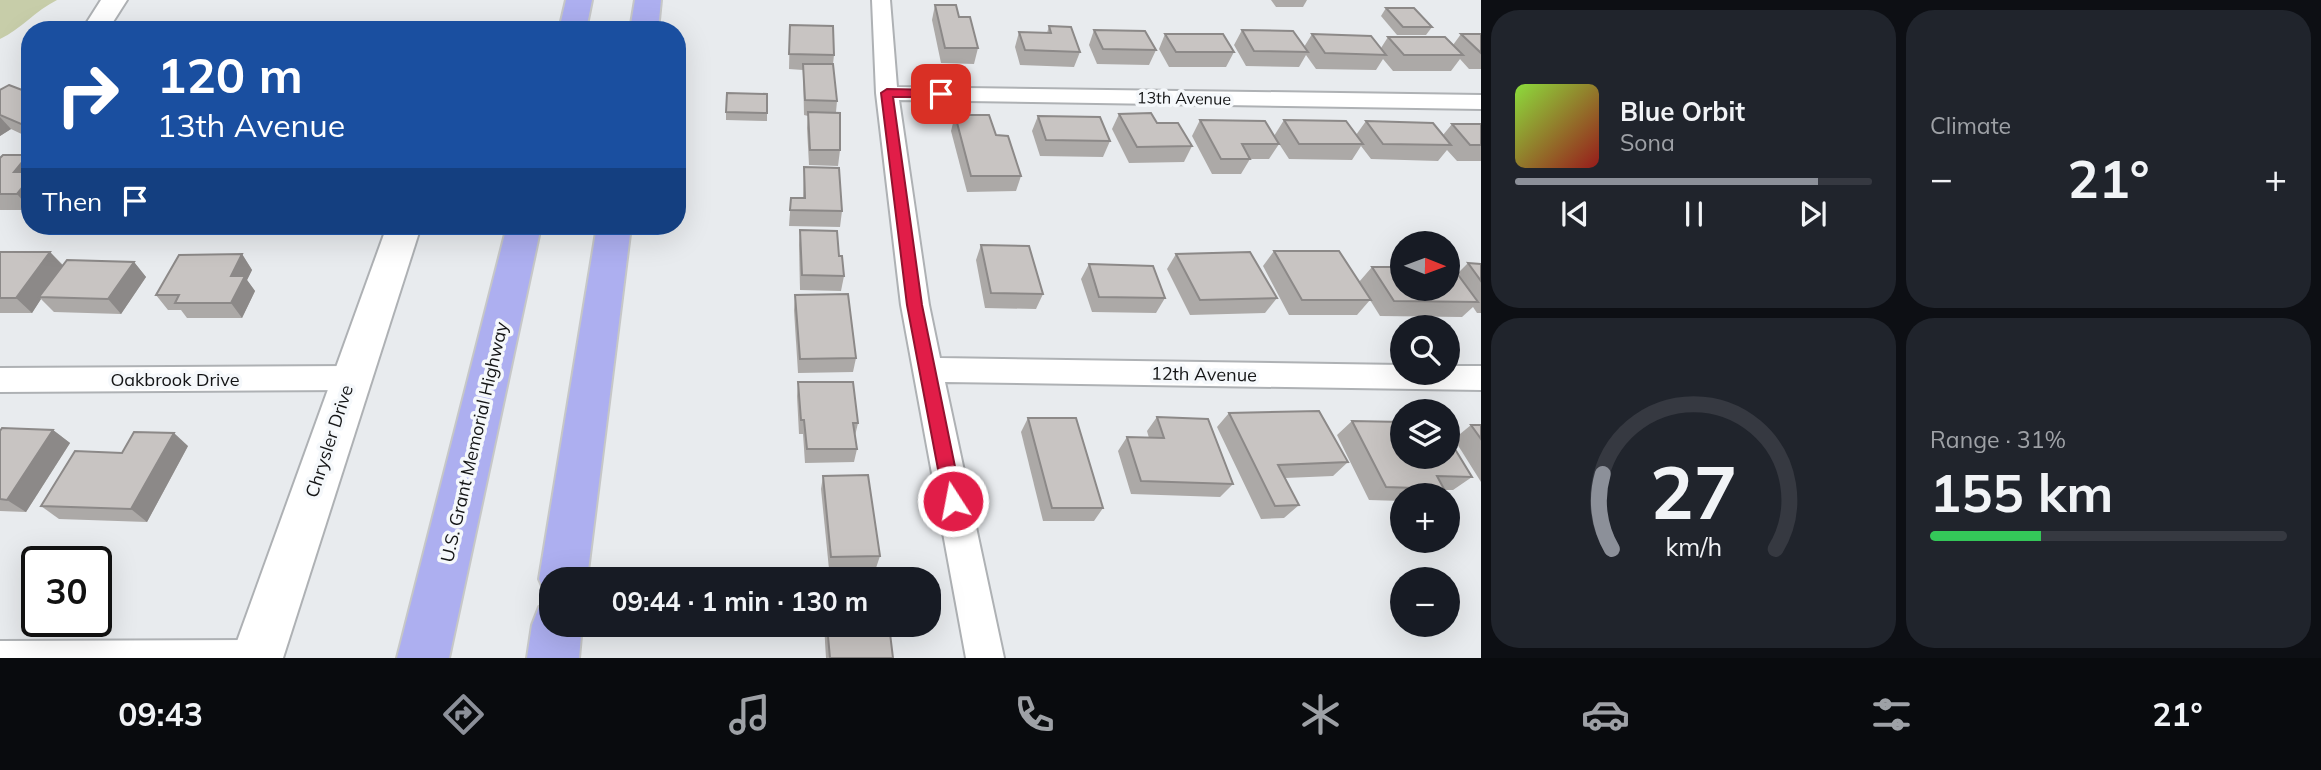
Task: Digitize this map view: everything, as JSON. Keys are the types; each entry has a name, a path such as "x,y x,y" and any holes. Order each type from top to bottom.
{"main road":[{"path":"556,21 559,0"},
{"path":"574,21 579,0"},
{"path":"645,21 648,0"},
{"path":"664,21 666,0"},
{"path":"565,567 613,235"},
{"name":"U.S. Grant Memorial Highway","path":"423,658 520,238"},
{"path":"553,658 556,637"}],"street":[{"path":"101,21 114,0"},
{"path":"881,0 887,93 915,305 985,658"},
{"name":"13th Avenue","path":"887,93 1481,102"},
{"name":"Chrysler Drive","path":"259,654 350,378 401,235"},
{"name":"12th Avenue","path":"926,370 1481,378"},
{"name":"Oakbrook Drive","path":"0,380 350,378"}],"lane":[{"path":"0,650 259,654"}],"green space":[{"path":"0,0 57,0 27,21 21,21 21,25 0,39"}],"building":[{"path":"935,5 956,5 959,17 970,17 978,48 945,48"},
{"path":"1386,8 1414,8 1432,27 1403,27"},
{"path":"790,25 833,26 834,55 789,54"},
{"path":"1049,26 1071,27 1080,52 1025,50 1019,32 1051,33"},
{"path":"1094,30 1145,31 1156,50 1103,49"},
{"path":"1242,30 1293,31 1308,52 1254,51"},
{"path":"1165,34 1223,34 1234,52 1176,52"},
{"path":"1312,34 1371,36 1386,55 1325,53"},
{"path":"1461,34 1481,34 1481,53"},
{"path":"1388,37 1445,37 1463,55 1404,55"},
{"path":"803,64 833,64 837,101 805,100"},
{"path":"9,85 21,90 21,124 0,115 0,90"},
{"path":"727,93 767,94 767,113 726,112"},
{"path":"808,112 840,113 840,150 810,150"},
{"path":"1151,113 1157,123 1178,123 1192,146 1137,147 1119,114"},
{"path":"955,115 989,115 996,135 1008,136 1021,176 971,176"},
{"path":"1038,116 1100,117 1110,141 1046,140"},
{"path":"1200,120 1265,121 1279,144 1242,144 1250,159 1221,159"},
{"path":"1284,120 1346,121 1363,144 1299,144"},
{"path":"1366,121 1433,123 1451,145 1383,144"},
{"path":"1452,124 1481,124 1481,145 1470,145"},
{"path":"3,155 21,155 21,164 14,172 21,172 21,189 17,194 0,194 0,158"},
{"path":"804,167 839,168 842,211 790,210 791,198 805,198"},
{"path":"800,230 837,231 844,276 802,275"},
{"path":"981,245 1029,246 1043,294 991,293"},
{"path":"1274,251 1339,251 1371,300 1302,300"},
{"path":"0,252 50,252 16,298 0,298"},
{"path":"1250,252 1277,298 1200,300 1176,254"},
{"path":"242,254 231,276 245,276 231,303 175,303 179,295 156,295 179,255"},
{"path":"67,260 134,262 108,299 39,297"},
{"path":"1468,263 1481,264 1481,281"},
{"path":"1089,264 1153,266 1165,298 1099,297"},
{"path":"1372,267 1390,267 1390,295"},
{"path":"1460,278 1478,302 1394,301 1460,301"},
{"path":"848,294 856,358 800,359 795,295"},
{"path":"798,382 853,382 858,423 853,423 857,449 807,449"},
{"path":"1319,411 1348,462 1278,465 1299,505 1275,506 1229,413"},
{"path":"1157,417 1208,419 1233,484 1141,481 1127,437 1164,438"},
{"path":"1028,418 1076,418 1103,508 1052,508"},
{"path":"1352,421 1390,422 1390,469 1460,469 1460,457 1472,477 1437,476 1441,483 1390,483 1390,487 1386,487"},
{"path":"1471,425 1481,425 1481,439"},
{"path":"2,428 53,430 7,500 0,499"},
{"path":"134,432 174,433 131,509 41,506 75,451 122,453"},
{"path":"868,475 880,556 831,557 823,476"},
{"path":"828,637 890,637 893,658 830,658"}],"route":[{"path":"941,94 887,93 915,305 953,501"}]}
